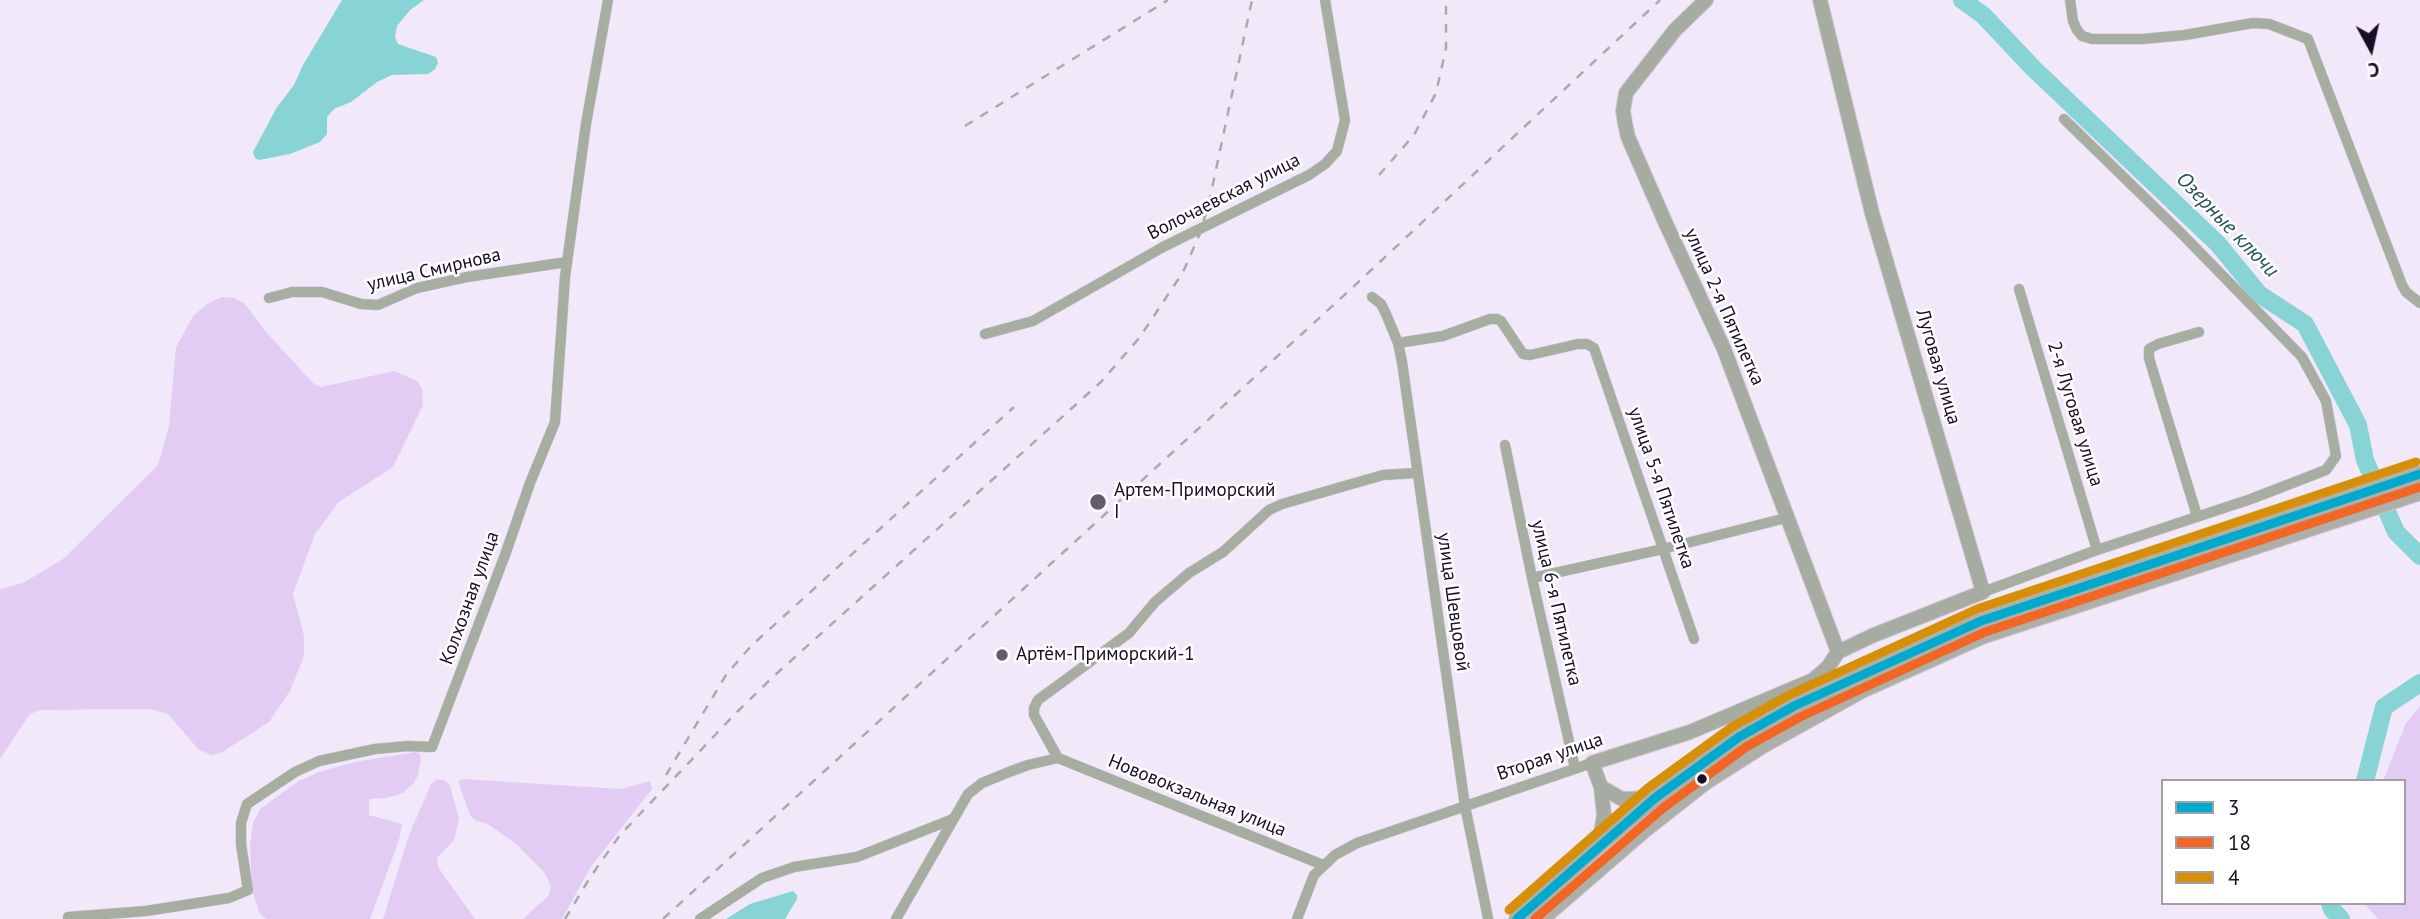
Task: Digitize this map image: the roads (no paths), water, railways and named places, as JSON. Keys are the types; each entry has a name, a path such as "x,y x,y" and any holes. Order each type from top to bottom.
{"highway":[{"path":"1517,919 1655,799 1740,737 1794,706 1981,621 2420,474"},
{"path":"1541,919 1644,830 1705,782 1862,690 1982,636 2420,492"}],"main road":[{"name":"улица 2-я Пятилетка","path":"1706,0 1675,30 1626,93 1623,111 1625,123 1628,137 1666,224 1724,349 1838,652"},
{"name":"Луговая улица","path":"1820,0 1872,213 1983,592"},
{"path":"1838,652 1983,592"},
{"name":"Вторая улица","path":"1592,764 1690,732 1813,680 1828,667 1838,652"},
{"path":"1592,764 1601,787 1604,815 1599,845"},
{"path":"1601,787 1622,799 1655,799"}],"street":[{"name":"Колхозная улица","path":"68,917 146,911 229,898 248,890 241,844 241,824 247,804 295,772 319,761 376,749 432,747 555,422 567,262 586,124 608,0"},
{"name":"Волочаевская улица","path":"985,334 1032,321 1163,247 1309,175 1325,164 1336,151 1345,120 1325,0"},
{"path":"2070,0 2077,30 2082,36 2092,39 2143,39 2185,35 2253,23 2269,24 2308,39 2402,285 2406,292 2420,303"},
{"path":"1983,592 2097,550 2251,499 2326,470 2336,456 2326,401 2302,357 2181,233 2064,119"},
{"name":"улица Смирнова","path":"269,298 292,292 322,292 369,306 378,305 417,288 467,277 567,262"},
{"name":"2-я Луговая улица","path":"2019,289 2097,550"},
{"name":"улица Шевцовой","path":"1372,297 1381,304 1398,343 1465,806 1488,918"},
{"name":"улица 5-я Пятилетка","path":"1398,343 1443,337 1490,319 1497,319 1523,354 1530,355 1578,344 1587,344 1594,348 1694,639"},
{"path":"2197,516 2149,358 2149,349 2199,332"},
{"name":"улица 6-я Пятилетка","path":"1505,445 1575,768"},
{"path":"896,919 968,794 982,783 1028,765 1058,758 1034,715 1038,700 1129,633 1156,602 1189,573 1223,552 1269,510 1383,475 1416,473"},
{"path":"1532,578 1786,518"},
{"name":"Нововокзальная улица","path":"1058,758 1323,866"},
{"name":"Вторая улица","path":"1297,919 1308,887 1335,855 1357,844 1592,764"},
{"path":"700,919 762,878 794,867 856,858 953,819"}],"waterway":[{"name":"Озерные ключи","path":"1962,0 1983,15 2033,68 2218,244 2259,294 2305,324 2358,425 2365,460 2396,532 2420,556"},
{"name":"Озерные ключи","path":"2366,779 2384,707 2420,683"},
{"name":"Озерные ключи","path":"2331,905 2341,919"}],"railway":[{"path":"965,126 1168,0"},
{"path":"565,919 620,835 737,712 1101,382 1140,337 1183,272 1201,231 1252,0"},
{"path":"1379,175 1414,135 1436,93 1446,48 1446,0"},
{"path":"663,919 1352,288 1660,0"},
{"path":"666,775 726,675 751,646 1014,407"}],"place":[{"name":"Артем-Приморский I","path":"1098,502"},
{"name":"Артём-Приморский-1","path":"1002,655"}]}
